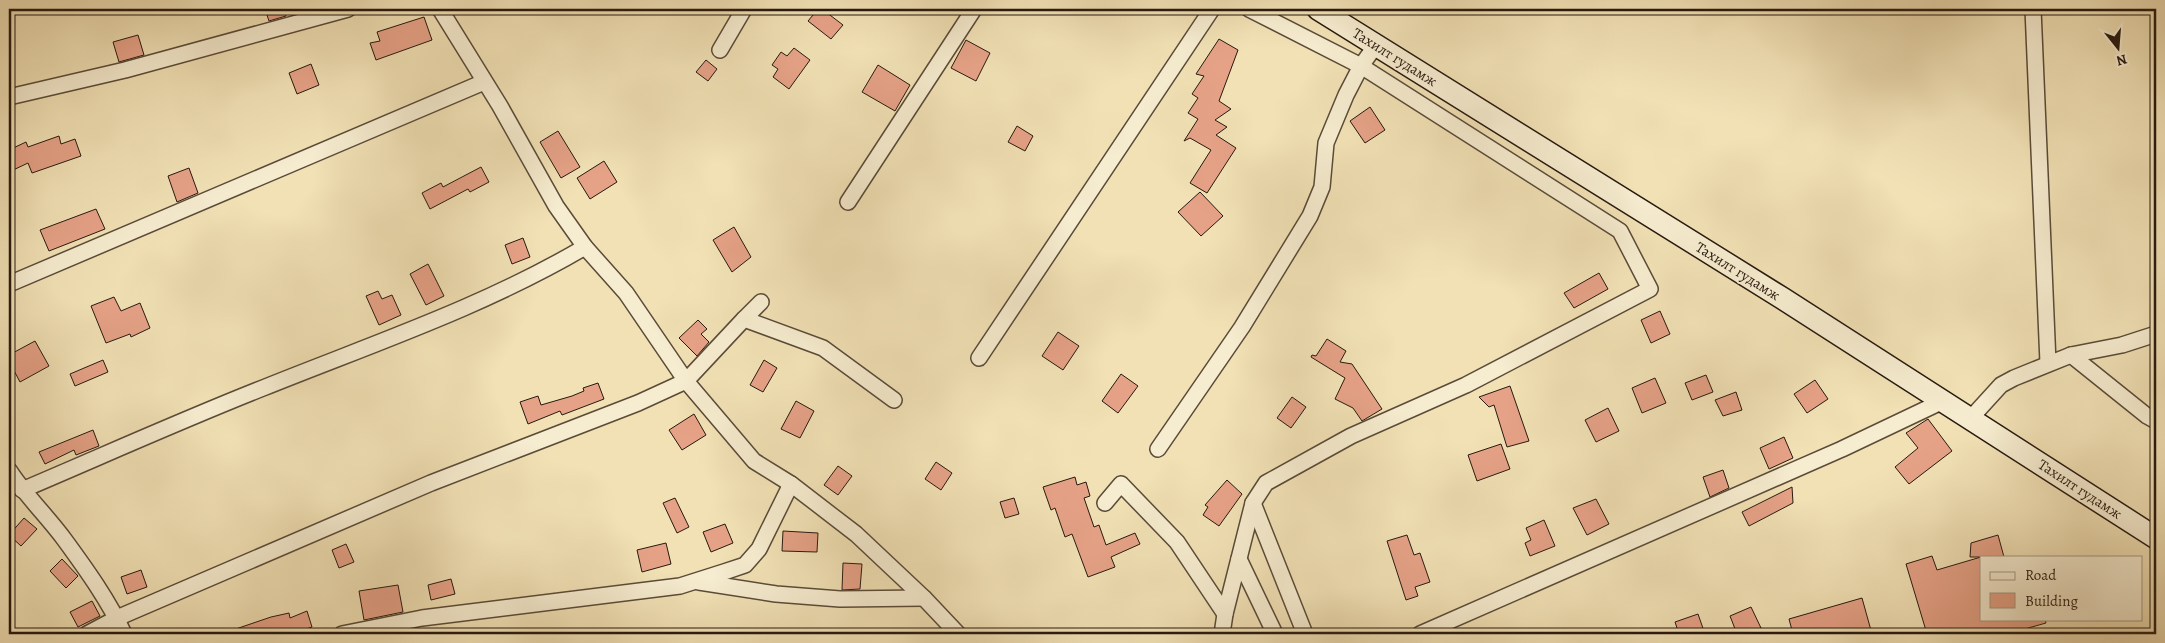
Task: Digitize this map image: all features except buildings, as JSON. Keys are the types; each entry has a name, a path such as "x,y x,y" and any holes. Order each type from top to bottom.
{"main road":[{"name":"Тахилт гудамж","path":"1318,9 2156,538"}],"street":[{"path":"9,97 125,70 348,9"},
{"path":"440,9 500,106 556,206 585,247 626,293 686,381 754,462 790,484 856,534 924,598 958,634"},
{"path":"720,50 744,9"},
{"path":"848,202 974,9"},
{"path":"979,358 1212,9"},
{"path":"1222,634 1225,614 1253,503 1266,483 1351,436 1466,385 1650,289 1620,231 1361,66 1249,9"},
{"path":"2033,9 2048,363"},
{"path":"1158,449 1242,327 1310,216 1322,187 1326,143 1346,95 1361,66 1376,45"},
{"path":"9,284 484,82"},
{"path":"22,490 262,388 445,317 547,270 585,247"},
{"path":"87,634 117,618 431,483 638,403 686,381 761,302"},
{"path":"744,319 823,348 894,400"},
{"path":"1970,419 2001,385 2048,363 2071,355 2122,345 2156,334"},
{"path":"2071,355 2147,416 2156,421"},
{"path":"1420,634 1842,449 1943,402"},
{"path":"9,470 22,490 64,539 117,618 124,634"},
{"path":"342,634 422,618 680,586 745,565 759,549 790,484"},
{"path":"1104,503 1121,484 1176,542 1225,614"},
{"path":"1253,503 1304,634"},
{"path":"1239,559 1274,634"},
{"path":"694,582 776,594 840,599 924,598"}]}
